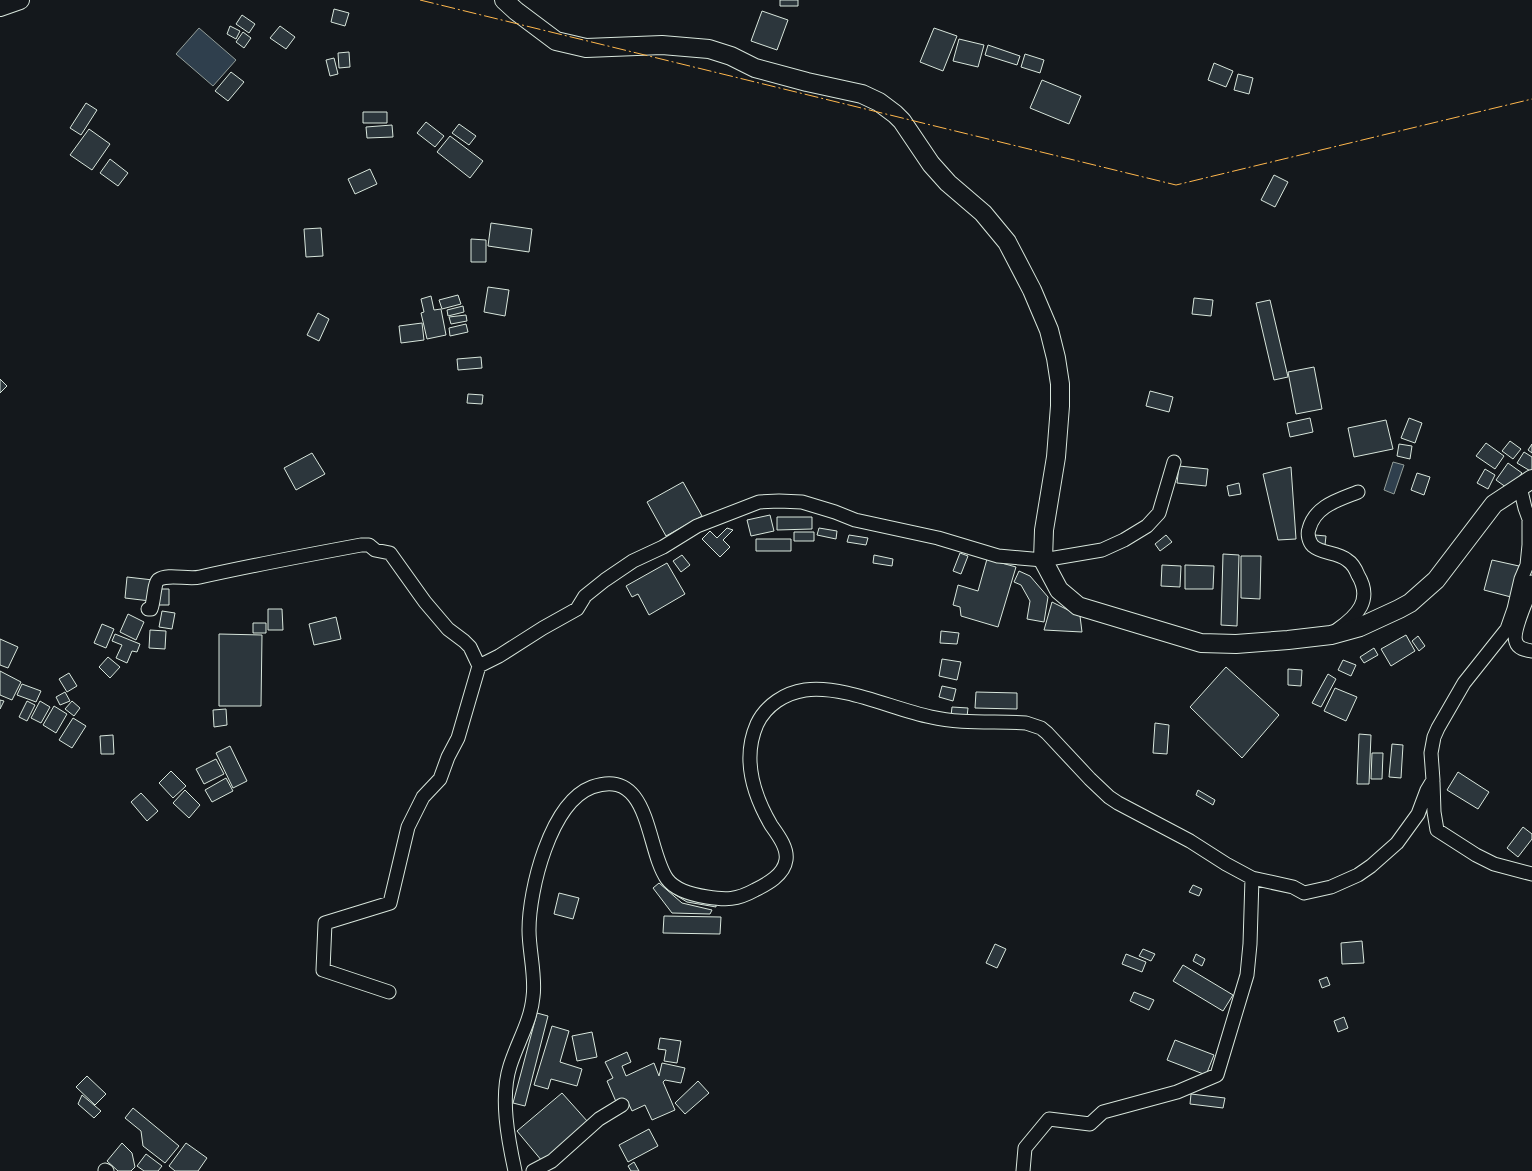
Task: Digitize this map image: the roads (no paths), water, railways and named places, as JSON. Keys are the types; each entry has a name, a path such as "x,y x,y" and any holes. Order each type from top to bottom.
{"street":[{"path":"0,7 20,0"},
{"path":"504,0 516,11 556,41 586,48 662,45 709,49 731,56 755,68 807,82 862,94 879,102 898,118 948,183 983,213 1007,242 1032,290 1049,330 1056,358 1060,384 1060,406 1056,457 1044,530 1043,560 1059,590 1078,606 1201,643 1236,644 1307,639 1331,635 1360,627 1410,603 1436,580 1494,504 1526,483"},
{"path":"479,666 577,609 585,596 633,561 663,547 698,526 760,502 802,502 855,520 925,535 998,556 1043,560 1102,550 1124,540 1147,526 1159,513 1174,462"},
{"path":"1526,483 1525,508 1529,519 1530,545 1527,565 1521,580 1514,609 1507,629 1464,683 1438,728 1434,737 1431,753 1434,812 1437,830 1476,855 1494,864 1532,874"},
{"path":"1331,635 1350,621 1362,605 1365,592 1362,580 1348,560 1314,546 1310,541 1308,532 1312,520 1317,512 1337,500 1358,492"},
{"path":"148,609 151,609 153,606 155,584 158,580 166,577 194,578 288,558 361,545 390,553 424,602 448,629 470,647 479,666 458,738 448,757 440,779 423,797 408,827 390,903 325,923 323,970 389,992"},
{"path":"1527,565 1532,581 1531,591 1517,625 1515,637 1517,645 1521,648 1532,651"},
{"path":"516,1171 506,1116 505,1087 510,1066 533,999 534,984 530,958 529,915 540,862 552,832 563,814 577,797 593,787 609,785 617,786 624,788 635,797 643,812 661,869 669,882 696,895 726,899 739,898 759,889 780,872 786,864 786,857 784,847 763,811 756,794 751,772 750,747 753,732 764,711 775,701 792,693 808,690 830,691 855,696 933,718 1026,723 1034,725 1047,733 1071,760 1109,797 1190,841 1226,864 1252,878 1293,887 1304,893 1331,887 1358,875 1384,855 1407,830 1418,814 1427,790 1433,780"},
{"path":"1023,1171 1025,1148 1049,1118 1090,1124 1103,1112 1177,1092 1218,1075 1247,975 1250,944 1252,878"},
{"path":"533,1171 552,1161 594,1123 622,1105"}],"water":[{"path":"199,28 236,60 213,86 176,54"},
{"path":"1393,462 1404,465 1394,494 1384,490"}]}
